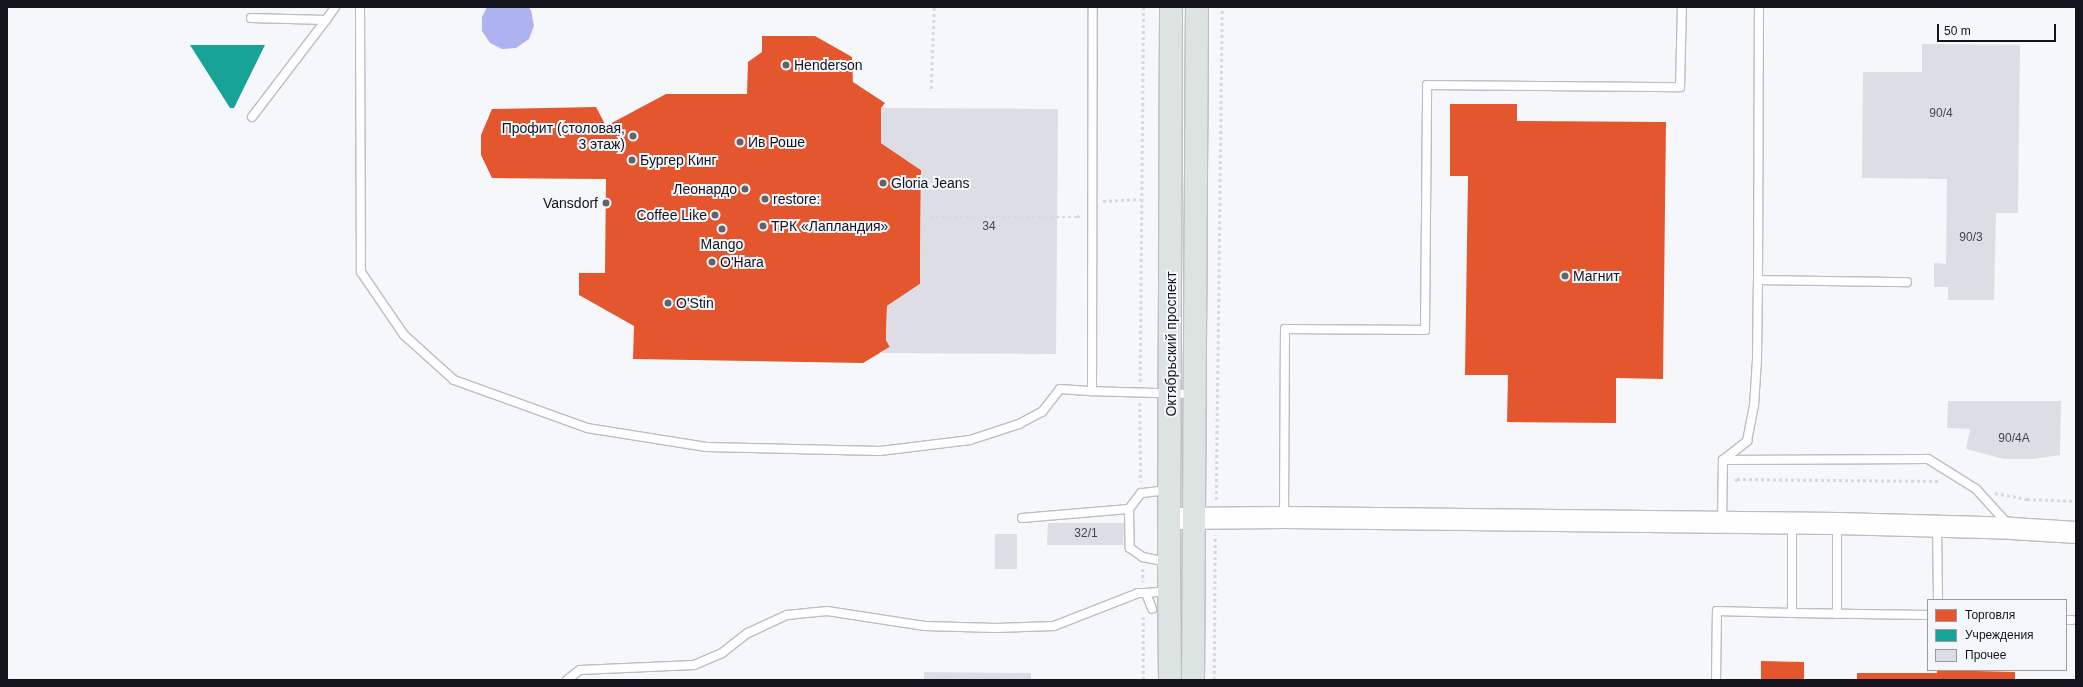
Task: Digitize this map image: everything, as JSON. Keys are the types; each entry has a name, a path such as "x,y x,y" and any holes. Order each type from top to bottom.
{"main road":[{"name":"Октябрьский проспект","path":"1170,680 1171,7"},
{"name":"Октябрьский проспект","path":"1193,680 1197,7"}],"street":[{"path":"1170,518 1837,523 1937,525 2076,532"}],"lane":[{"path":"252,117 335,7"},
{"path":"360,7 361,272 404,335 454,380 587,428 707,447 880,451 970,440 1019,424 1042,412 1060,390 1194,394"},
{"path":"1092,391 1094,7"},
{"path":"1284,518 1285,329 1425,330 1427,85 1680,88 1682,7"},
{"path":"1722,522 1723,460 1747,441 1754,406 1758,280 1759,7"},
{"path":"252,18 326,20"},
{"path":"1758,280 1907,282"},
{"path":"1723,460 1928,460 1976,489 2011,528"},
{"path":"1169,563 1143,557 1130,548 1129,509 1141,493 1170,489"},
{"path":"1022,518 1129,509"},
{"path":"1792,523 1792,613"},
{"path":"1837,523 1837,614"},
{"path":"1937,525 1938,599"},
{"path":"567,680 580,670 694,665 722,653 748,634 787,615 827,611 926,626 996,628 1054,626 1138,593 1170,590"},
{"path":"1146,593 1152,609"},
{"path":"1716,680 1717,611 1927,615"}],"path":[{"path":"931,89 934,7"},
{"path":"1141,179 1143,7"},
{"path":"1214,680 1222,7"},
{"path":"930,217 1077,217 1094,202 1140,199"},
{"path":"1722,493 1737,480 1939,481 1946,483"},
{"path":"1976,489 2028,499 2076,501"},
{"path":"1143,616 1143,680"}],"water":[{"path":"487,7 528,7 531,10 534,26 529,39 516,48 502,49 490,43 482,31 482,17"}],"building: Торговля":[{"name":"ТРК «Лапландия»","path":"762,36 815,36 852,57 853,82 885,103 881,108 881,143 921,170 920,284 887,306 886,340 890,347 863,363 633,359 634,326 579,295 579,273 605,273 606,179 492,178 481,155 481,135 492,109 596,107 606,126 666,94 747,94 748,62 762,52"},
{"name":"Магнит","path":"1450,104 1517,104 1517,121 1666,122 1663,379 1616,378 1616,423 1507,422 1508,375 1465,375 1468,176 1450,176"},
{"path":"1761,661 1804,662 1804,680 1761,680"},
{"path":"1937,671 2015,672 2015,680 1857,680 1857,673 1937,673"}],"building: Учреждения":[{"path":"190,45 265,45 234,108 230,108"}],"building: Прочее":[{"path":"1922,44 2020,45 2018,213 1996,213 1994,300 1948,300 1948,287 1934,287 1934,263 1946,264 1947,179 1862,178 1863,72 1922,72"},
{"path":"881,108 1058,109 1056,354 879,353 890,347 886,340 887,306 920,284 921,170 881,143"},
{"path":"1948,401 2061,401 2060,455 2033,459 2004,459 1966,449 1970,429 1947,428"},
{"path":"1048,523 1124,523 1123,545 1047,545"},
{"path":"995,534 1017,534 1017,569 995,569"},
{"path":"924,672 1031,673 1031,680 924,680"}],"place":[{"name":"Henderson","path":"786,65"},
{"name":"Профит (столовая, 3 этаж)","path":"633,136"},
{"name":"Ив Роше","path":"740,142"},
{"name":"Бургер Кинг","path":"632,160"},
{"name":"Gloria Jeans","path":"883,183"},
{"name":"Леонардо","path":"745,189"},
{"name":"restore:","path":"765,199"},
{"name":"Vansdorf","path":"606,203"},
{"name":"Coffee Like","path":"715,215"},
{"name":"ТРК «Лапландия»","path":"763,226"},
{"name":"Mango","path":"722,229"},
{"name":"O'Hara","path":"712,262"},
{"name":"Магнит","path":"1565,276"},
{"name":"O'Stin","path":"668,303"}]}
